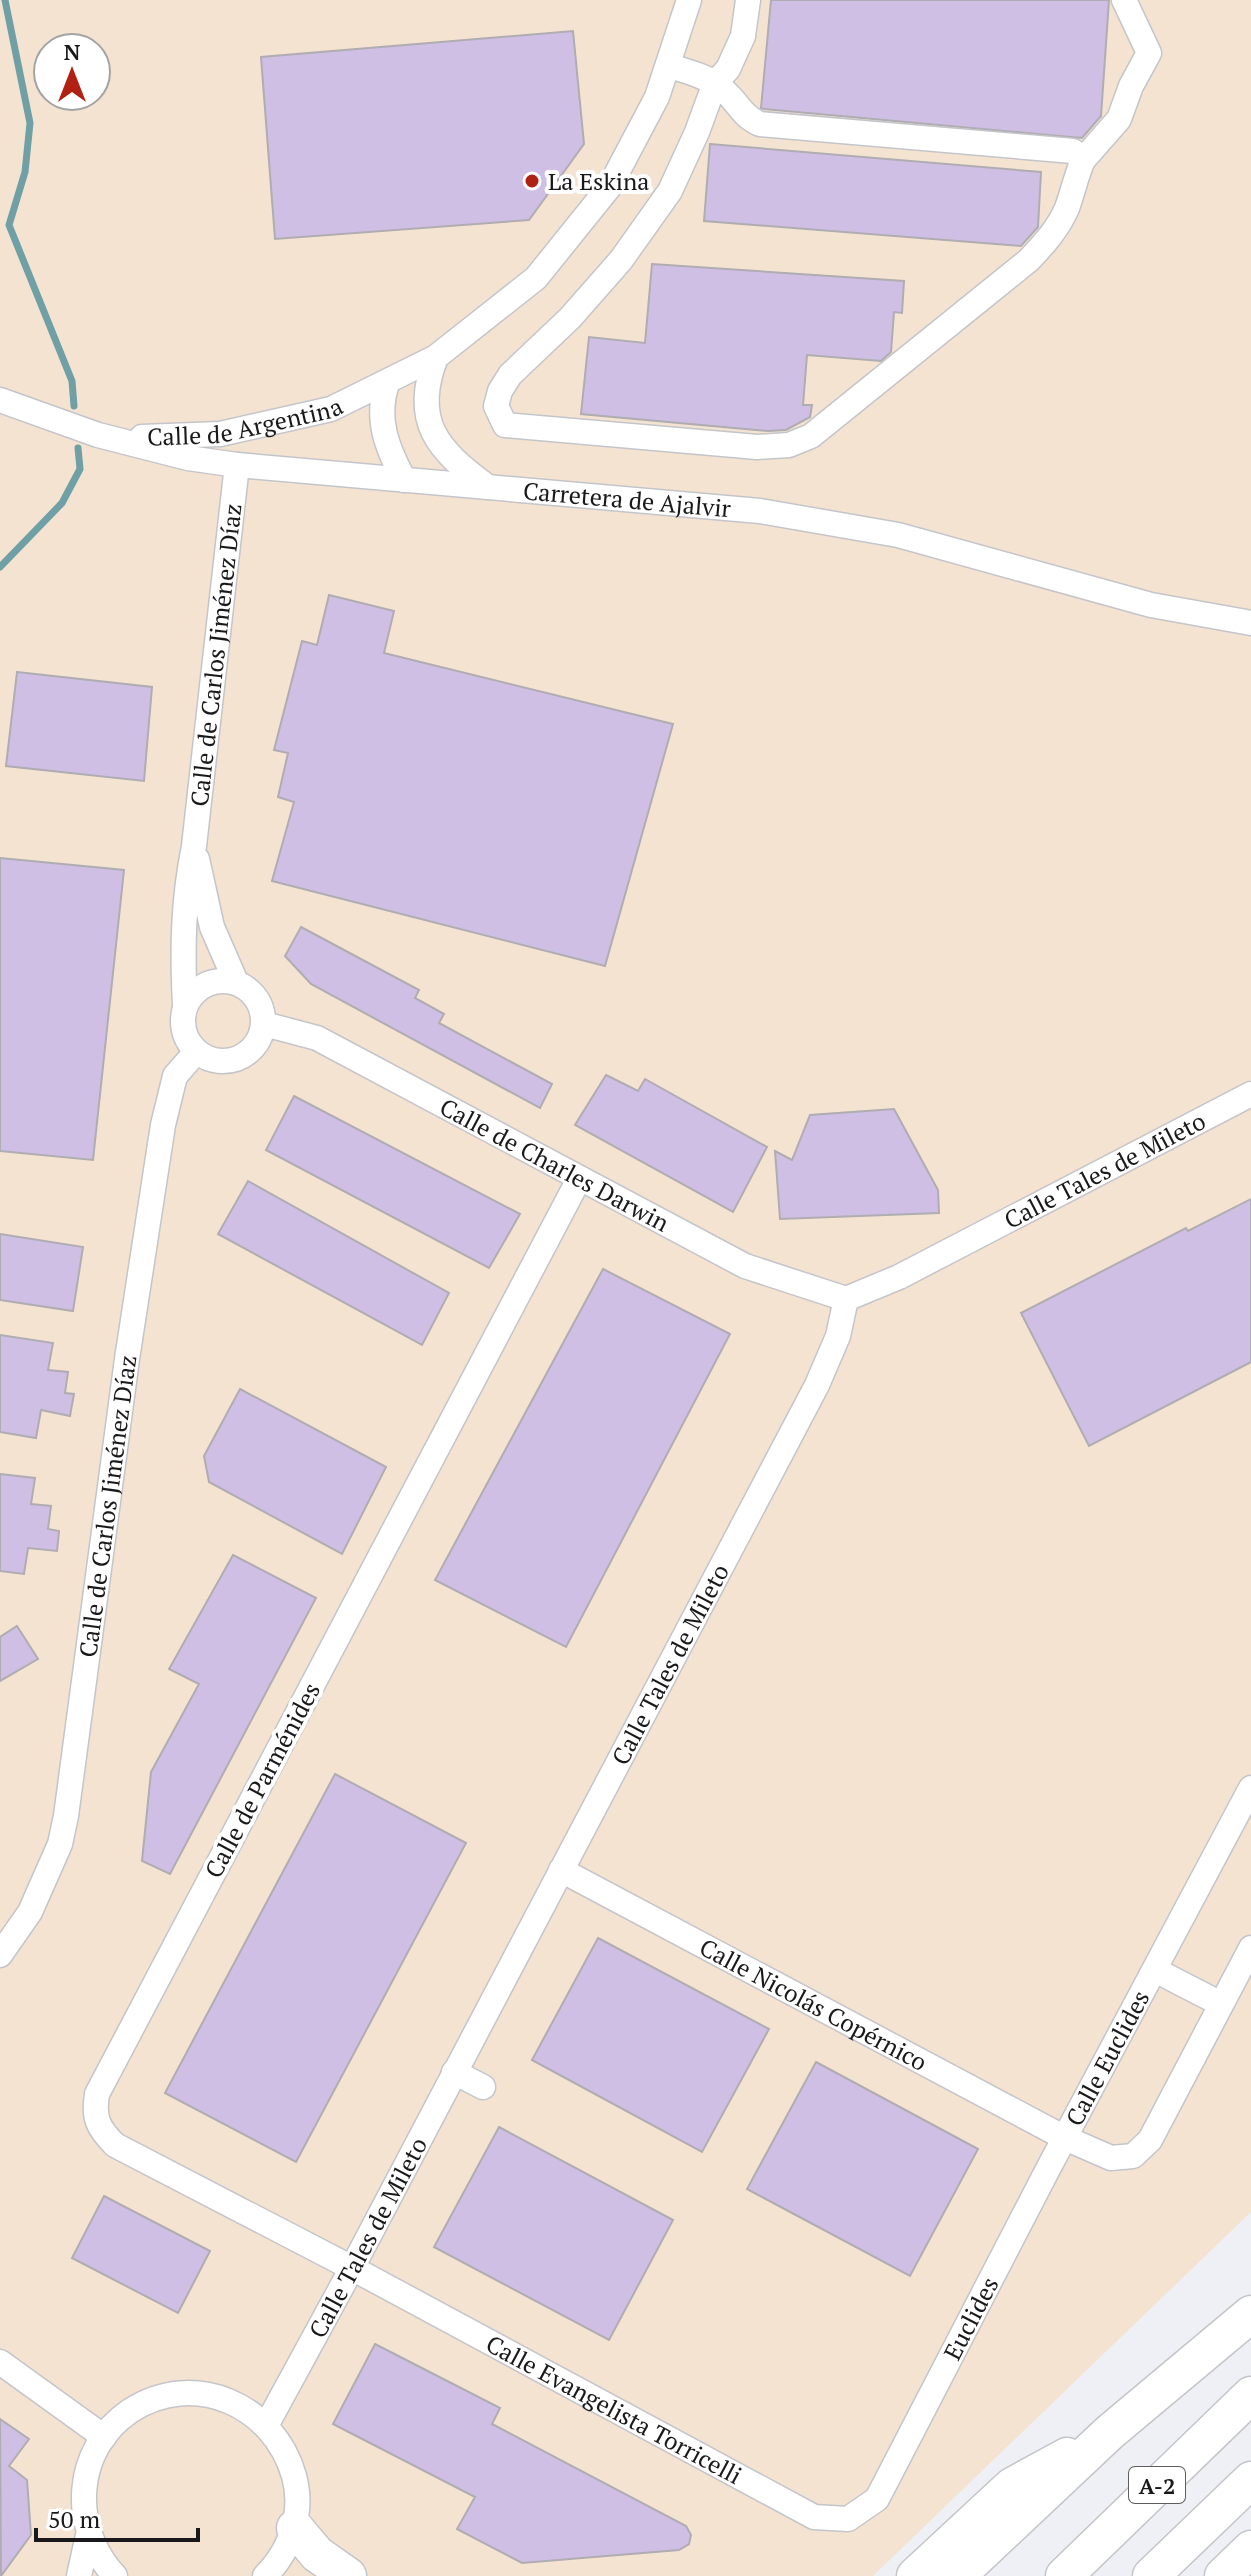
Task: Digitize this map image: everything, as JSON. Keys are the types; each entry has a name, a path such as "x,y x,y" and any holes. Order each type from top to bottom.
{"highway":[{"path":"957,2576 1110,2432 1251,2314"},
{"name":"A-2","path":"1064,2576 1251,2395"},
{"path":"915,2576 1012,2486 1110,2432"},
{"name":"A-2","path":"1151,2576 1251,2480"},
{"path":"295,2528 317,2554 348,2576"},
{"path":"1223,2576 1251,2549"}],"street":[{"name":"Calle de Argentina","path":"98,435 172,437 220,434 331,409 436,357 536,278 610,186 657,97 689,0"},
{"path":"748,0 743,36 728,69 715,83 697,132 662,202 621,260 570,318 510,375 500,391 496,406 505,425 757,447 789,445 811,436 1050,238 1067,208 1074,179 1083,160 1119,119 1131,86 1149,53 1124,0"},
{"path":"668,65 715,83 734,99 745,118 760,124 1073,151 1083,160"},
{"path":"436,357 428,379 425,403 427,421 447,454 488,487"},
{"path":"387,383 381,400 381,423 392,458 404,480"},
{"name":"Carretera de Ajalvir","path":"0,400 98,435 188,458 237,465 760,511 898,535 1151,605 1251,623"},
{"path":"433,483 443,471 447,454"},
{"name":"Calle de Carlos Jiménez Díaz","path":"185,1005 182,934 185,892 194,846 237,465"},
{"name":"Calle de Carlos Jiménez Díaz","path":"194,846 212,927 236,982"},
{"path":"216,980 236,982 251,991 261,1006 264,1024 259,1041 247,1054 238,1058 212,1060 196,1052 186,1039 182,1022 185,1005 197,989 216,980"},
{"name":"Calle de Charles Darwin","path":"264,1024 317,1038 745,1266 846,1299"},
{"name":"Calle de Carlos Jiménez Díaz","path":"0,1955 30,1912 60,1844 127,1359 163,1125 175,1076 196,1052"},
{"name":"Calle Tales de Mileto","path":"267,2424 817,1385 838,1336 846,1299 899,1277 1251,1094"},
{"name":"Calle de Parménides","path":"352,2268 115,2145 100,2130 97,2122 94,2113 97,2094 579,1179"},
{"name":"Calle Euclides","path":"1251,1788 1065,2138 1111,2158 1133,2156 1150,2140 1251,1948"},
{"name":"Calle Nicolás Copérnico","path":"561,1870 1065,2138"},
{"path":"1155,1970 1221,2004"},
{"path":"454,2072 483,2087"},
{"name":"Euclides","path":"877,2499 1065,2138"},
{"name":"Calle Evangelista Torricelli","path":"352,2268 814,2517 848,2519 877,2499"},
{"path":"0,2362 104,2437"},
{"path":"115,2576 102,2562 88,2535 83,2501 88,2467 104,2437 130,2412 164,2396 201,2394 236,2403 267,2424 288,2455 298,2490 295,2528 279,2562 265,2576"},
{"path":"79,2576 88,2535"}],"shaded area":[{"path":"0,0 1251,0 1251,2212 873,2576 0,2576"}],"building":[{"path":"771,0 1109,0 1101,116 1082,138 761,108"},
{"path":"573,31 584,144 529,220 275,239 261,57"},
{"path":"710,144 1041,172 1038,227 1021,246 704,221"},
{"path":"652,264 904,281 902,313 894,312 891,352 881,361 807,355 803,405 812,405 810,417 786,430 581,414 589,337 645,343"},
{"path":"329,595 394,611 384,653 673,724 605,966 272,881 294,802 278,797 288,753 274,750 302,641 317,645"},
{"path":"17,672 152,687 144,781 6,766"},
{"path":"0,858 124,870 93,1160 0,1151"},
{"path":"301,927 419,990 415,998 444,1014 439,1023 552,1084 540,1108 311,984 285,956"},
{"path":"606,1075 638,1091 645,1079 767,1147 733,1212 575,1125"},
{"path":"294,1096 520,1214 489,1268 266,1150"},
{"path":"894,1109 938,1190 939,1213 780,1219 775,1151 792,1160 810,1115"},
{"path":"248,1181 449,1293 422,1345 218,1234"},
{"path":"1251,1199 1251,1362 1089,1446 1021,1313 1186,1228 1188,1231"},
{"path":"0,1234 83,1247 73,1311 0,1300"},
{"path":"603,1269 730,1334 566,1647 435,1580"},
{"path":"0,1335 53,1343 48,1370 68,1372 65,1393 74,1394 70,1416 41,1410 36,1438 0,1432"},
{"path":"240,1389 386,1467 342,1554 209,1482 204,1456"},
{"path":"0,1474 35,1478 31,1504 51,1506 48,1529 59,1531 57,1551 28,1548 24,1574 0,1571"},
{"path":"233,1555 316,1598 170,1874 142,1861 151,1772 199,1684 169,1669"},
{"path":"17,1626 38,1659 0,1681 0,1637"},
{"path":"335,1774 466,1843 296,2162 165,2093"},
{"path":"598,1938 769,2029 702,2152 532,2060"},
{"path":"816,2062 978,2149 910,2276 747,2189"},
{"path":"499,2127 673,2220 609,2340 434,2247"},
{"path":"104,2196 210,2251 178,2313 72,2258"},
{"path":"375,2344 500,2408 492,2424 686,2526 691,2535 689,2544 679,2550 522,2563 457,2529 475,2497 333,2424"},
{"path":"0,2419 29,2439 9,2466 27,2480 31,2535 1,2576"}],"waterway":[{"path":"5,0 30,123 25,172 9,225 72,381 74,406"},
{"path":"0,567 62,503 80,469 78,448"}],"place":[{"name":"La Eskina","path":"532,181"}]}
